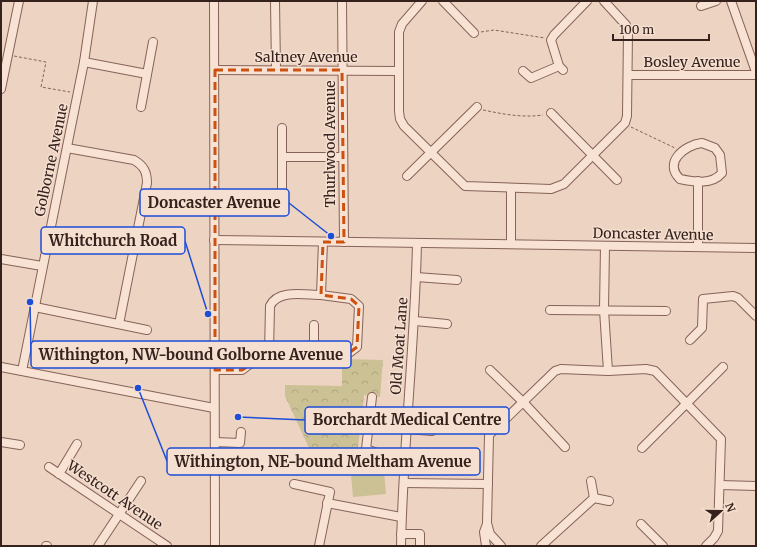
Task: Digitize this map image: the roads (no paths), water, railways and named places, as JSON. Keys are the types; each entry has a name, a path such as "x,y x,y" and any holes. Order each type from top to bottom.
{"street":[{"path":"1,89 19,1"},
{"name":"Golborne Avenue","path":"22,371 84,62 93,1"},
{"path":"214,1 215,546"},
{"path":"275,1 276,69"},
{"name":"Thurlwood Avenue","path":"342,1 344,242"},
{"path":"422,1 402,24 399,32 398,71 400,119 404,126 465,186 551,189 559,187 594,156 624,124 627,116 628,32 626,25 604,1"},
{"path":"443,1 474,34"},
{"path":"523,71 531,78 561,68 551,40 587,1"},
{"path":"701,6 716,1"},
{"path":"731,1 756,73"},
{"path":"141,107 153,42"},
{"path":"84,62 147,74"},
{"name":"Saltney Avenue","path":"215,70 276,69 398,71"},
{"name":"Bosley Avenue","path":"628,75 756,73"},
{"path":"407,176 477,107"},
{"path":"551,113 617,180"},
{"path":"282,128 282,188"},
{"path":"702,143 716,148 720,155 722,173 718,178 698,181 680,179 676,175 674,166 676,158 681,150 687,146 702,143"},
{"path":"67,148 134,160 142,165 145,170 147,183 119,324"},
{"path":"282,157 343,157"},
{"path":"698,181 698,247"},
{"path":"511,188 511,244"},
{"name":"Doncaster Avenue","path":"214,240 756,248"},
{"path":"321,296 323,242"},
{"name":"Old Moat Lane","path":"401,546 401,517 415,321 417,243"},
{"path":"605,246 604,310 608,371"},
{"path":"1,259 42,266"},
{"path":"416,277 458,280"},
{"path":"215,370 242,370 258,358 270,353 349,353 357,347 358,306 351,299 321,296 279,296 272,301 270,306 270,353"},
{"path":"690,340 702,328 703,296 733,296 738,298 756,316"},
{"path":"35,308 147,330"},
{"path":"550,310 666,311"},
{"path":"415,321 446,324"},
{"path":"314,325 314,354"},
{"path":"1,367 214,408"},
{"path":"642,448 723,367"},
{"path":"501,546 490,534 487,524 489,435 555,371 646,369 655,371 721,439 718,531 714,538 706,546"},
{"path":"490,370 523,402 565,447"},
{"path":"372,398 366,449 377,453 405,455"},
{"path":"407,429 432,431"},
{"path":"215,442 240,443 241,432"},
{"path":"1,442 20,445"},
{"path":"60,474 77,444"},
{"name":"Westcott Avenue","path":"49,467 167,546"},
{"path":"98,546 141,481"},
{"path":"591,482 594,498"},
{"path":"404,483 488,484"},
{"path":"294,484 330,492 319,546"},
{"path":"720,485 756,486"},
{"path":"594,498 609,501"},
{"path":"541,546 594,498"},
{"path":"327,503 401,517"},
{"path":"486,546 484,532 487,524"},
{"path":"641,524 663,546"},
{"path":"401,534 420,534 420,546"}],"place":[{"name":"Doncaster Avenue","path":"331,236"},
{"name":"Withington, NW-bound Golborne Avenue","path":"30,302"},
{"name":"Whitchurch Road","path":"208,314"},
{"name":"Withington, NE-bound Meltham Avenue","path":"138,388"},
{"name":"Borchardt Medical Centre","path":"238,417"}]}
